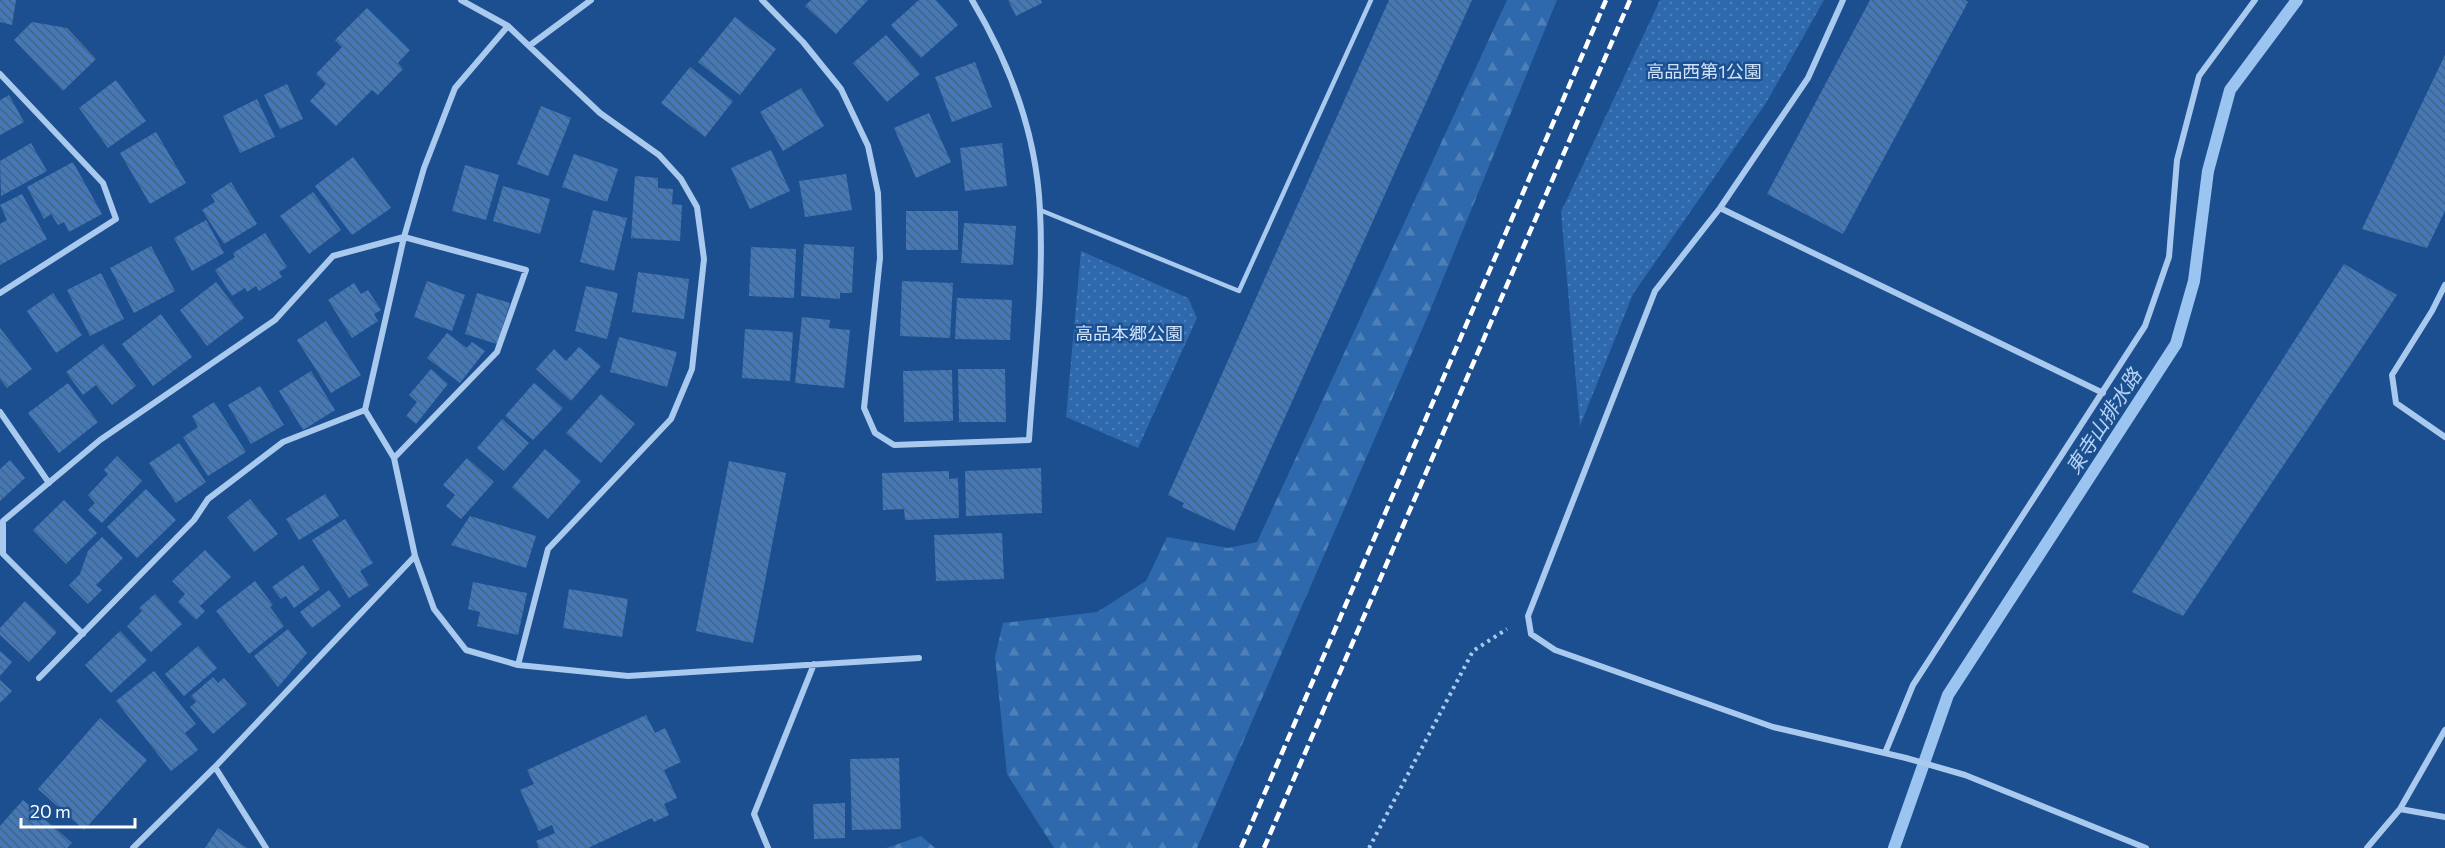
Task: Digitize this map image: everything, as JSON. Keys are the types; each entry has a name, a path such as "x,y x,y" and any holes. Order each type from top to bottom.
{"street":[{"path":"461,0 508,26 600,113 659,155 681,179 697,207 704,259 692,369 671,419 548,549 518,665"},
{"path":"529,46 591,0"},
{"path":"762,0 803,42 841,89 868,146 878,193 880,258 864,408 875,433 894,445 1029,440 1041,256 1041,210 1035,162 1023,112 1004,59 972,0"},
{"path":"1843,0 1808,78 1720,208 1655,291 1528,616 1531,633 1555,650 1773,727 1906,758 1965,775 2146,848"},
{"path":"1885,753 1913,685 2145,326 2169,257 2177,160 2199,76 2255,0"},
{"path":"508,26 455,88 424,168 404,237 365,410 394,458 415,556 434,609 466,650 518,665 628,676 919,658"},
{"path":"0,74 103,183 116,219 0,293"},
{"path":"1720,208 2103,393"},
{"path":"83,634 3,554 3,521 100,441 275,320 333,256 404,237 526,270 497,352 394,458"},
{"path":"2445,285 2433,312 2392,375 2396,403 2445,438"},
{"path":"39,678 194,520 208,499 284,441 365,410"},
{"path":"0,412 50,483"},
{"path":"133,848 215,767 415,556"},
{"path":"768,848 754,814 814,664"},
{"path":"2367,848 2400,809 2445,730"},
{"path":"215,767 266,848"},
{"path":"2400,809 2445,817"}],"lane":[{"path":"1041,210 1239,291 1371,0"}],"path":[{"path":"1369,848 1473,651 1528,616"}],"green space":[{"path":"1507,0 1557,0 1427,318 1197,848 1054,848 1007,774 995,657 1003,623 1097,612 1146,581 1167,537 1228,548 1257,542"},
{"name":"高品西第1公園","path":"1660,0 1824,0 1766,103 1633,294 1580,426 1561,212"},
{"name":"高品本郷公園","path":"1081,251 1188,298 1197,318 1138,448 1066,417"},
{"path":"921,836 935,848 886,848"}],"building":[{"path":"0,0 16,0 12,25 0,22"},
{"path":"811,0 868,0 836,34 805,6"},
{"path":"919,0 936,0 958,25 921,58 891,25"},
{"path":"1008,0 1041,0 1042,3 1016,16"},
{"path":"1389,0 1472,0 1234,531 1182,507 1184,503 1168,495"},
{"path":"1870,0 1965,0 1968,2 1843,234 1767,194"},
{"path":"367,8 410,50 398,63 403,69 378,95 372,90 336,126 310,101 326,84 316,74 342,47 335,40"},
{"path":"735,17 776,49 740,95 698,62"},
{"path":"32,22 67,28 96,59 63,91 14,40"},
{"path":"886,35 920,74 887,102 853,63"},
{"path":"2445,55 2445,211 2427,248 2362,229"},
{"path":"975,62 992,107 952,122 935,77"},
{"path":"690,67 733,101 705,137 661,103"},
{"path":"116,80 146,121 108,148 79,108"},
{"path":"287,84 303,119 280,129 264,95"},
{"path":"801,88 824,126 783,151 760,112"},
{"path":"9,95 24,122 0,135 0,100"},
{"path":"257,99 275,137 240,153 223,116"},
{"path":"541,106 571,118 548,176 517,164"},
{"path":"929,113 951,162 916,178 894,128"},
{"path":"156,132 186,183 150,204 120,153"},
{"path":"31,143 47,171 1,196 0,161"},
{"path":"1002,143 1007,186 965,191 960,148"},
{"path":"771,150 790,191 750,209 731,168"},
{"path":"574,154 618,169 607,202 562,187"},
{"path":"353,157 391,208 352,235 315,186"},
{"path":"73,162 102,214 69,232 64,222 58,225 51,214 44,219 27,187"},
{"path":"465,165 499,175 486,220 452,211"},
{"path":"846,174 852,210 805,217 799,181"},
{"path":"635,176 658,178 658,188 673,189 672,204 682,205 680,241 631,238"},
{"path":"231,182 257,224 224,244 202,210 215,202 211,195"},
{"path":"503,186 550,199 540,234 493,221"},
{"path":"313,192 341,230 309,254 280,216"},
{"path":"22,194 47,239 0,265 0,224 7,220 0,205"},
{"path":"593,210 627,218 614,271 580,262"},
{"path":"906,211 958,211 958,250 906,250"},
{"path":"206,220 224,253 192,271 174,238"},
{"path":"964,223 1016,226 1013,265 961,263"},
{"path":"265,233 287,267 279,272 282,277 259,291 256,286 247,292 245,288 232,296 215,270 235,257 233,253"},
{"path":"804,244 854,247 852,293 840,293 840,299 801,296"},
{"path":"151,246 175,291 134,313 110,268"},
{"path":"751,247 796,249 794,298 749,296"},
{"path":"2344,264 2397,295 2183,616 2132,592"},
{"path":"638,272 689,279 684,319 632,312"},
{"path":"101,273 124,319 90,336 67,290"},
{"path":"427,281 465,295 452,331 414,317"},
{"path":"902,281 953,283 950,338 900,336"},
{"path":"216,282 244,318 207,346 180,310"},
{"path":"354,283 361,294 368,290 381,310 374,314 378,321 352,338 328,300"},
{"path":"586,286 618,293 607,339 575,331"},
{"path":"53,293 82,335 56,353 27,311"},
{"path":"477,293 510,303 497,344 465,334"},
{"path":"957,298 1012,300 1010,340 955,339"},
{"path":"161,314 192,357 153,386 122,344"},
{"path":"802,317 830,320 829,328 850,330 844,388 795,383"},
{"path":"326,321 361,375 331,393 297,340"},
{"path":"0,328 32,369 7,388 0,379"},
{"path":"745,329 793,332 790,381 742,378"},
{"path":"447,333 467,348 472,342 485,351 460,383 427,358"},
{"path":"619,337 677,352 667,387 610,372"},
{"path":"103,344 136,386 112,405 96,385 83,395 66,372"},
{"path":"579,347 601,366 571,401 536,369 554,349 566,361"},
{"path":"431,369 448,384 416,424 406,416 417,402 409,395"},
{"path":"958,369 1005,369 1006,422 959,422"},
{"path":"952,370 953,421 904,422 903,371"},
{"path":"311,371 335,410 303,430 279,391"},
{"path":"68,383 98,422 59,453 28,413"},
{"path":"534,383 563,408 533,440 505,416"},
{"path":"260,386 284,425 251,444 228,405"},
{"path":"601,394 635,424 601,463 566,433"},
{"path":"214,402 246,452 208,476 183,437 198,427 192,416"},
{"path":"502,419 529,443 504,471 477,448"},
{"path":"179,443 206,482 176,503 149,463"},
{"path":"545,449 581,481 548,519 512,487"},
{"path":"117,456 142,481 102,523 88,510 95,503 88,495 108,474 104,470"},
{"path":"467,458 494,482 461,519 446,506 455,495 443,485"},
{"path":"10,460 25,478 0,501 0,469"},
{"path":"729,461 786,473 753,643 696,631"},
{"path":"1041,468 1042,513 966,516 965,471"},
{"path":"949,471 949,479 958,478 959,518 905,520 904,509 883,510 882,473"},
{"path":"146,489 176,520 137,558 107,527"},
{"path":"325,494 339,516 299,540 286,519"},
{"path":"250,499 278,534 254,552 227,517"},
{"path":"64,500 97,533 66,564 33,530"},
{"path":"470,516 536,536 526,568 451,545"},
{"path":"345,519 373,563 360,571 369,585 349,598 312,540"},
{"path":"1002,533 1004,579 936,581 934,535"},
{"path":"102,537 123,558 96,585 102,590 88,604 69,585 80,574 88,551"},
{"path":"205,550 231,577 200,606 205,611 196,620 178,602 185,594 172,581"},
{"path":"303,565 320,589 294,608 286,596 281,599 272,587"},
{"path":"255,581 273,605 270,607 284,626 249,654 216,611"},
{"path":"473,582 527,593 518,635 477,626 480,612 468,609"},
{"path":"569,589 628,599 622,637 563,628"},
{"path":"329,590 341,606 312,628 300,612"},
{"path":"155,594 182,624 151,652 127,626 142,611 139,608"},
{"path":"25,601 57,632 29,662 0,635 0,628"},
{"path":"288,629 307,653 278,687 254,656"},
{"path":"120,631 147,660 111,693 85,665"},
{"path":"198,646 217,668 184,696 165,674"},
{"path":"0,651 12,662 0,676"},
{"path":"154,671 196,724 185,733 198,750 171,771 116,701"},
{"path":"213,677 218,683 224,678 247,704 213,734 190,707 196,702 191,696"},
{"path":"0,680 12,691 0,703"},
{"path":"646,715 655,733 665,728 681,762 664,770 677,798 664,804 669,815 654,822 652,818 588,848 539,848 536,841 555,833 552,825 539,831 520,790 534,784 527,770"},
{"path":"100,718 147,760 84,830 38,789"},
{"path":"899,758 901,829 852,830 850,759"},
{"path":"23,800 72,843 67,848 0,848 0,826"},
{"path":"845,803 845,838 814,839 813,804"},
{"path":"218,828 247,848 205,848"}],"waterway":[{"name":"東寺山排水路","path":"1894,848 1948,695 2176,344 2194,281 2208,171 2230,90 2297,0"}],"railway":[{"path":"1241,848 1606,0"},
{"path":"1264,848 1630,0"}]}
